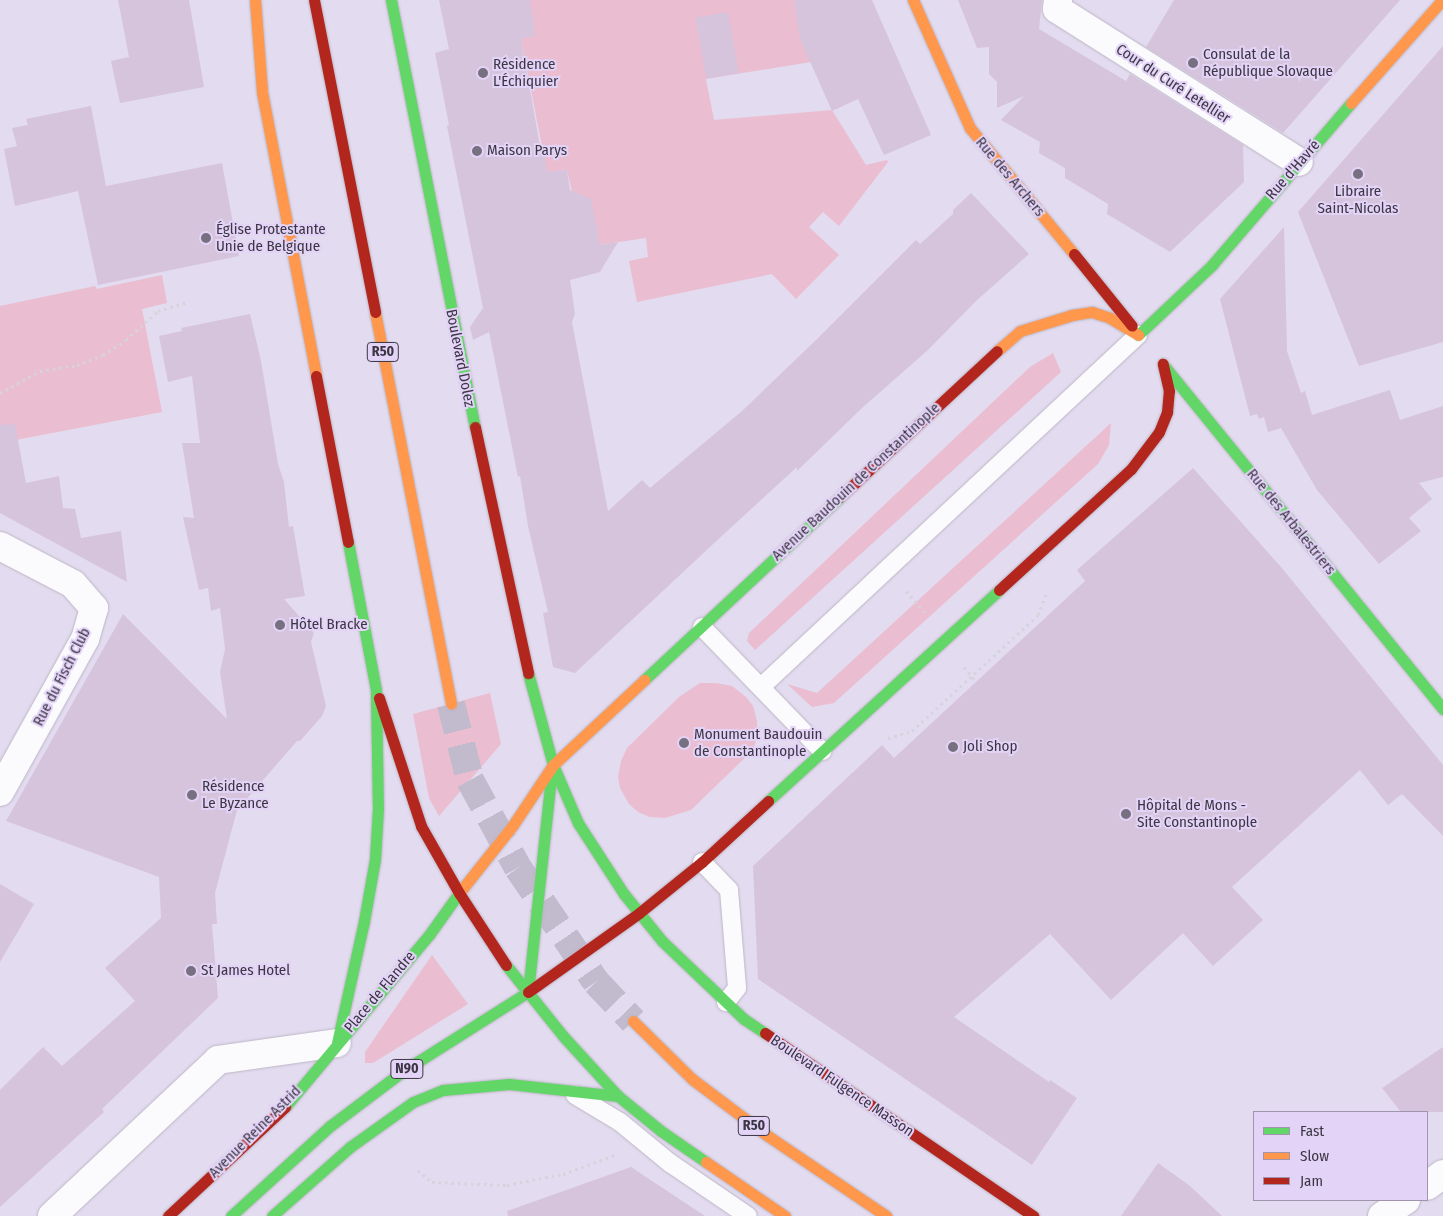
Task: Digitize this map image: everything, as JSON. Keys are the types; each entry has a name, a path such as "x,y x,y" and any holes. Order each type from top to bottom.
{"main road":[{"path":"243,0 376,690 420,826 501,959 542,1010 618,1096 660,1131 785,1216"},
{"path":"255,0 262,92"},
{"name":"R50","path":"314,0 451,704"},
{"name":"Boulevard Dolez","path":"391,0 457,345 537,713 553,766"},
{"name":"Rue des Archers","path":"913,0 970,128 1062,238 1141,338"},
{"name":"Rue d'Havré","path":"1141,338 1212,265 1299,162 1442,0"},
{"name":"Avenue Baudouin de Constantinople","path":"601,721 1020,331 1072,315 1092,312 1110,318 1141,338"},
{"name":"Rue des Arbalestriers","path":"822,751 1131,470 1160,432 1167,412 1169,391 1160,361 1443,709"},
{"path":"337,1043 364,921 375,859 378,809 376,690"},
{"name":"Place de Flandre","path":"337,1043 430,935 513,825 553,766 601,721"},
{"path":"528,992 639,913 702,862 822,751"},
{"path":"528,992 553,766"},
{"path":"553,766 578,823 604,866 639,913"},
{"name":"Boulevard Fulgence Masson","path":"639,913 662,941 744,1019 1033,1216"},
{"name":"N90","path":"231,1216 330,1126 403,1071 528,992"},
{"name":"R50","path":"633,1021 692,1079 768,1136 886,1216"},
{"name":"Avenue Reine Astrid","path":"168,1216 287,1105 337,1043"},
{"path":"272,1216 350,1146 413,1102 443,1090 485,1085 524,1085 618,1096"}],"street":[{"name":"Cour du Curé Letellier","path":"1058,0 1057,9 1299,162"},
{"name":"Rue du Fisch Club","path":"0,546 72,584 94,608 85,639 0,792"},
{"name":"Place de Flandre","path":"52,1216 218,1060 337,1043"},
{"path":"1428,1185 1443,1174"},
{"path":"1382,1216 1404,1201"}],"lane":[{"path":"760,687 1141,338"},
{"path":"702,627 822,751"},
{"path":"702,862 730,890 737,988 726,1002"},
{"path":"569,1091 620,1122 647,1145 748,1216"},
{"path":"632,1108 647,1145"}],"path":[{"path":"0,393 40,371 77,365 103,355 126,340 158,311 187,302"},
{"path":"883,740 912,731 1038,616 1047,590"},
{"path":"964,667 976,682"},
{"path":"418,1170 432,1182 506,1185 563,1174 619,1153"}],"shaded area":[{"path":"528,0 794,0 811,62 706,79 714,120 832,110 866,165 887,160 888,162 839,226 823,212 809,227 839,255 796,299 772,274 637,302 629,261 648,257 646,238 585,247 567,170 547,172 521,39"},
{"path":"162,275 167,303 142,309 162,412 0,443 0,306 95,286 97,289"},
{"path":"1053,353 1061,372 755,650 747,641 749,633 1030,367"},
{"path":"1111,423 1109,445 1098,464 834,703 812,707 787,684 817,693"},
{"path":"700,683 732,686 746,697 753,706 757,721 757,738 753,750 691,810 665,818 650,817 638,812 629,804 620,788 618,777 621,761 627,748 679,697"},
{"path":"490,693 501,744 439,816 429,798 413,714"},
{"path":"432,955 468,1004 373,1063 365,1063 365,1052"}],"building":[{"path":"118,0 189,0 204,87 120,103 111,61 129,57"},
{"path":"439,0 530,0 535,36 521,39 540,146 543,145 547,172 567,170 570,190 591,199 600,245 618,242 600,272 570,280 575,314 572,322 608,511 642,480 650,488 742,411 916,240 920,244 953,214 953,210 971,193 1029,254 975,302 928,350 862,408 797,471 797,467 575,673 553,667 543,613 548,612 528,526 520,476 518,477 489,332 473,340 470,327 483,308 447,126 449,125 435,53 449,49"},
{"path":"794,0 872,0 931,135 884,155 858,99 832,111 800,39"},
{"path":"958,0 1042,0 1039,29 1126,81 1130,74 1243,145 1244,182 1170,252 1107,214 1108,204 1065,178 1065,168 1039,153 1040,142 1001,120 1024,96 997,108 997,82 989,74 989,47 977,48"},
{"path":"1174,0 1400,0 1283,133 1146,47"},
{"path":"728,12 739,73 706,79 696,18"},
{"path":"1443,46 1443,342 1359,366 1298,212"},
{"path":"91,106 106,186 222,163 239,256 98,285 78,191 15,206 4,149 17,146 12,128 28,125 26,119"},
{"path":"1284,227 1287,351 1301,393 1305,391 1312,415 1390,390 1400,420 1443,406 1443,477 1419,483 1432,499 1409,518 1421,531 1379,564 1317,490 1281,428 1268,432 1264,417 1259,419 1257,414 1250,416 1220,299"},
{"path":"250,314 261,361 278,464 284,482 289,527 293,526 305,596 284,599 314,633 311,642 326,706 322,716 300,741 297,741 237,810 215,893 217,924 212,924 218,998 102,1109 104,1112 0,1207 0,1090 43,1047 62,1066 135,1001 105,968 161,918 159,877 6,821 123,614 227,719 220,672 225,649 220,608 211,611 208,588 199,590 183,517 194,518 182,443 200,443 192,376 168,382 159,336 182,331 181,328"},
{"path":"15,424 26,483 59,476 63,508 75,509 81,538 121,531 127,582 0,513 0,425"},
{"name":"Hôpital de Mons - Site Constantinople","path":"1193,468 1281,567 1443,765 1443,836 1402,794 1388,805 1360,770 1232,887 1263,920 1213,966 1183,933 1111,1000 1050,934 954,1017 1049,1082 1050,1080 1077,1098 1032,1165 758,979 753,866 882,745 894,758 1085,581 1077,570"},
{"path":"0,884 34,904 0,962"},
{"path":"1443,1047 1443,1112 1400,1111 1382,1088"},
{"path":"1158,1163 1190,1186 1222,1216 1121,1216"},
{"path":"631,1167 705,1216 508,1216 507,1211"}],"tunnel":[{"path":"451,704 470,780 518,868 596,982 633,1021"}],"traffic: fast":[{"path":"391,0 475,427"},
{"path":"1138,335 1212,265 1351,103"},
{"path":"1165,367 1443,709"},
{"path":"644,680 840,497"},
{"path":"337,1043 364,921 375,859 378,809 376,690 348,542"},
{"path":"768,801 999,590"},
{"path":"528,673 553,765 578,823 624,894 662,941 744,1019 765,1033"},
{"path":"528,992 552,769"},
{"path":"285,1107 429,935 459,893"},
{"path":"506,965 563,1036 618,1096"},
{"path":"231,1216 330,1126 403,1071 528,992"},
{"path":"272,1216 350,1147 413,1102 443,1090 509,1084 618,1096 661,1131 706,1162"}],"traffic: slow":[{"path":"255,0 262,92"},
{"path":"913,0 970,128 1074,254"},
{"path":"1351,103 1442,0"},
{"path":"262,92 316,376"},
{"path":"375,312 451,704"},
{"path":"997,351 1020,331 1072,315 1092,312 1110,318 1138,335"},
{"path":"459,893 513,825 553,765 644,680"},
{"path":"633,1021 692,1079 768,1136 886,1216"},
{"path":"706,1162 785,1216"}],"traffic: jam":[{"path":"314,0 375,312"},
{"path":"1074,254 1132,326"},
{"path":"840,497 997,351"},
{"path":"999,590 1131,469 1159,432 1167,412 1169,391 1163,364"},
{"path":"316,376 348,542"},
{"path":"475,427 528,673"},
{"path":"379,698 421,826 459,893 506,965"},
{"path":"528,992 639,913 702,862 768,801"},
{"path":"765,1033 1033,1216"},
{"path":"168,1216 285,1107"}],"place":[{"name":"Consulat de la République Slovaque","path":"1193,63"},
{"name":"Résidence L'Échiquier","path":"483,73"},
{"name":"Maison Parys","path":"477,151"},
{"name":"Libraire Saint-Nicolas","path":"1358,174"},
{"name":"Église Protestante Unie de Belgique","path":"206,238"},
{"name":"Hôtel Bracke","path":"280,625"},
{"name":"Monument Baudouin de Constantinople","path":"684,743"},
{"name":"Joli Shop","path":"953,747"},
{"name":"Résidence Le Byzance","path":"192,795"},
{"name":"Hôpital de Mons - Site Constantinople","path":"1126,814"},
{"name":"St James Hotel","path":"191,971"}]}
